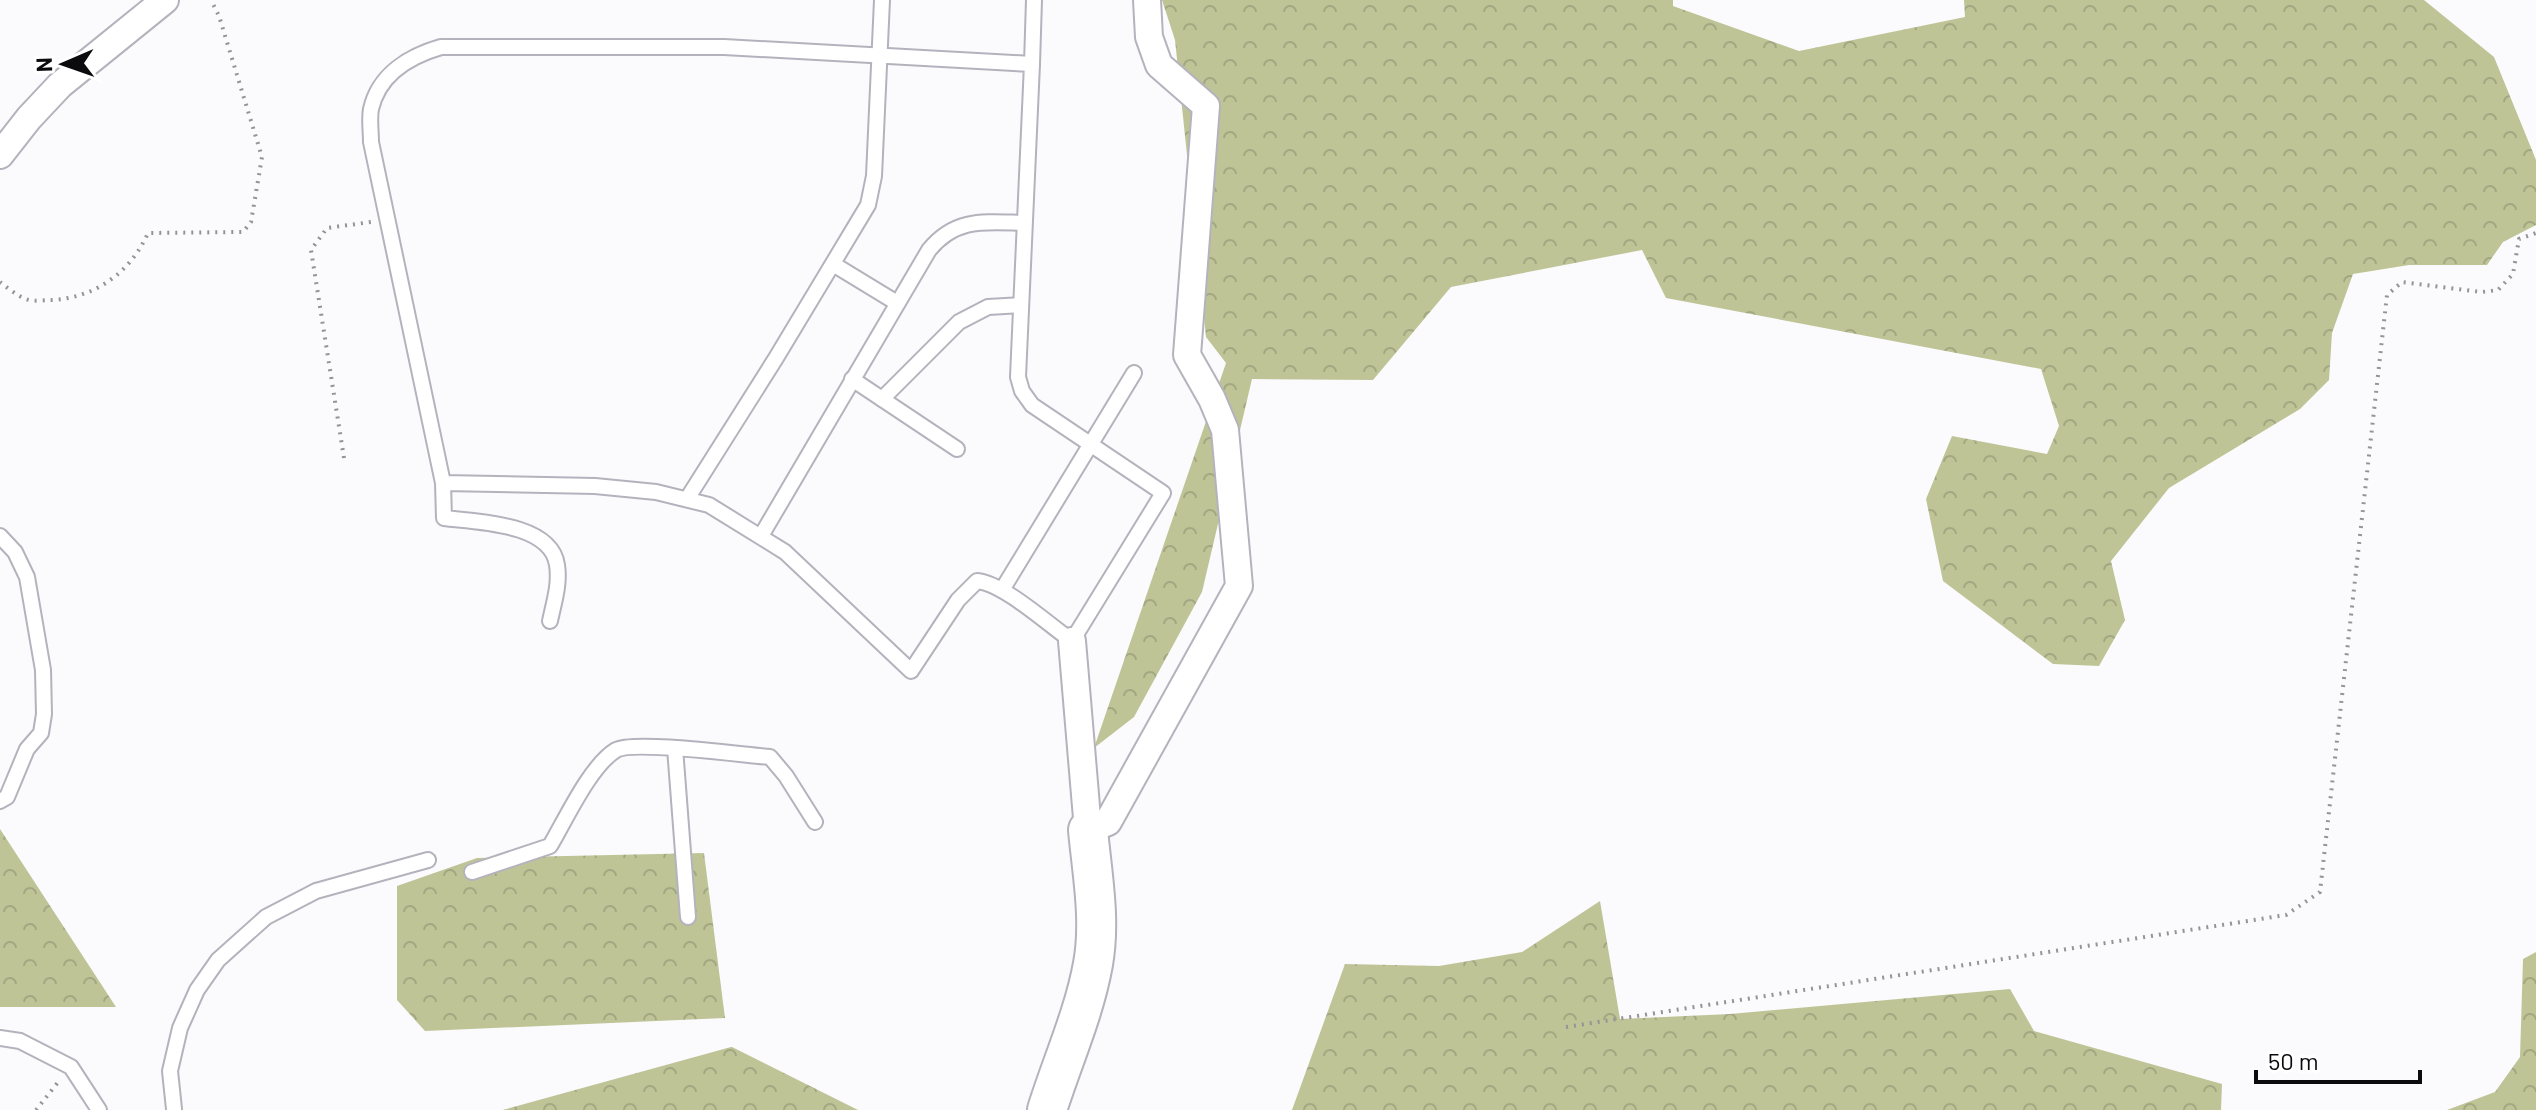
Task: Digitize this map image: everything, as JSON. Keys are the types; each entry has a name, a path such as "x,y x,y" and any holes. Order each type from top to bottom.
{"street":[{"path":"0,155 60,85 165,0"},
{"path":"1088,830 1108,822 1239,586 1225,430 1212,399 1187,355 1206,106 1159,65 1149,37 1147,0"},
{"path":"1047,1110 1085,1001 1094,962 1096,924 1072,641"}],"lane":[{"path":"687,499 868,205 874,176 882,0"},
{"path":"443,483 595,486 656,492 709,505 785,552 911,671 970,585 977,581 988,581 1072,641 1163,493 1032,405 1022,391 1018,377 1034,0"},
{"path":"550,621 558,589 557,562 543,539 503,525 444,518 443,483 371,142 371,109 382,84 418,53 441,47 724,47 1032,64"},
{"path":"761,536 897,303 940,236 976,221 1024,223"},
{"path":"833,264 897,303"},
{"path":"882,399 959,322 988,307 1021,305"},
{"path":"1002,590 1134,373"},
{"path":"852,379 957,449"},
{"path":"0,536 15,552 27,577 43,670 44,714 41,733 27,749 7,797 0,801"},
{"path":"472,872 550,846 591,775 616,750 633,747 770,757 815,822"},
{"path":"675,748 688,917"},
{"path":"167,1110 175,1110 170,1071 180,1028 197,990 218,960 266,917 316,891 428,860"},
{"path":"0,1038 20,1041 71,1067 99,1110"}],"path":[{"path":"0,282 28,300 82,295 113,281 140,250 148,233 243,232 251,222 262,157 219,16 211,0"},
{"path":"344,458 311,250 327,228 386,220"},
{"path":"1566,1027 2286,915 2320,892 2387,295 2402,282 2482,292 2498,290 2513,274 2519,239 2536,233"},
{"path":"36,1110 71,1067"}],"green space":[{"path":"1162,0 1673,0 1673,6 1799,51 1965,17 1964,0 2424,0 2494,57 2536,160 2536,225 2503,242 2487,265 2409,265 2353,274 2332,333 2329,380 2300,409 2169,488 2111,561 2125,620 2099,666 2053,664 1943,581 1926,499 1952,436 2047,454 2059,426 2041,369 1666,298 1642,250 1451,287 1373,380 1252,379 1202,592 1134,717 1094,748 1226,363 1206,337 1175,40"},
{"path":"0,829 116,1007 0,1007"},
{"path":"704,853 725,1018 425,1031 397,1000 397,886 477,858"},
{"path":"1600,901 1620,1019 1730,1014 2010,989 2034,1031 2222,1084 2221,1110 1292,1110 1345,964 1439,966 1522,952"},
{"path":"2536,952 2536,1110 2447,1110 2495,1092 2520,1057 2523,959"},
{"path":"731,1047 858,1110 503,1110"}]}
